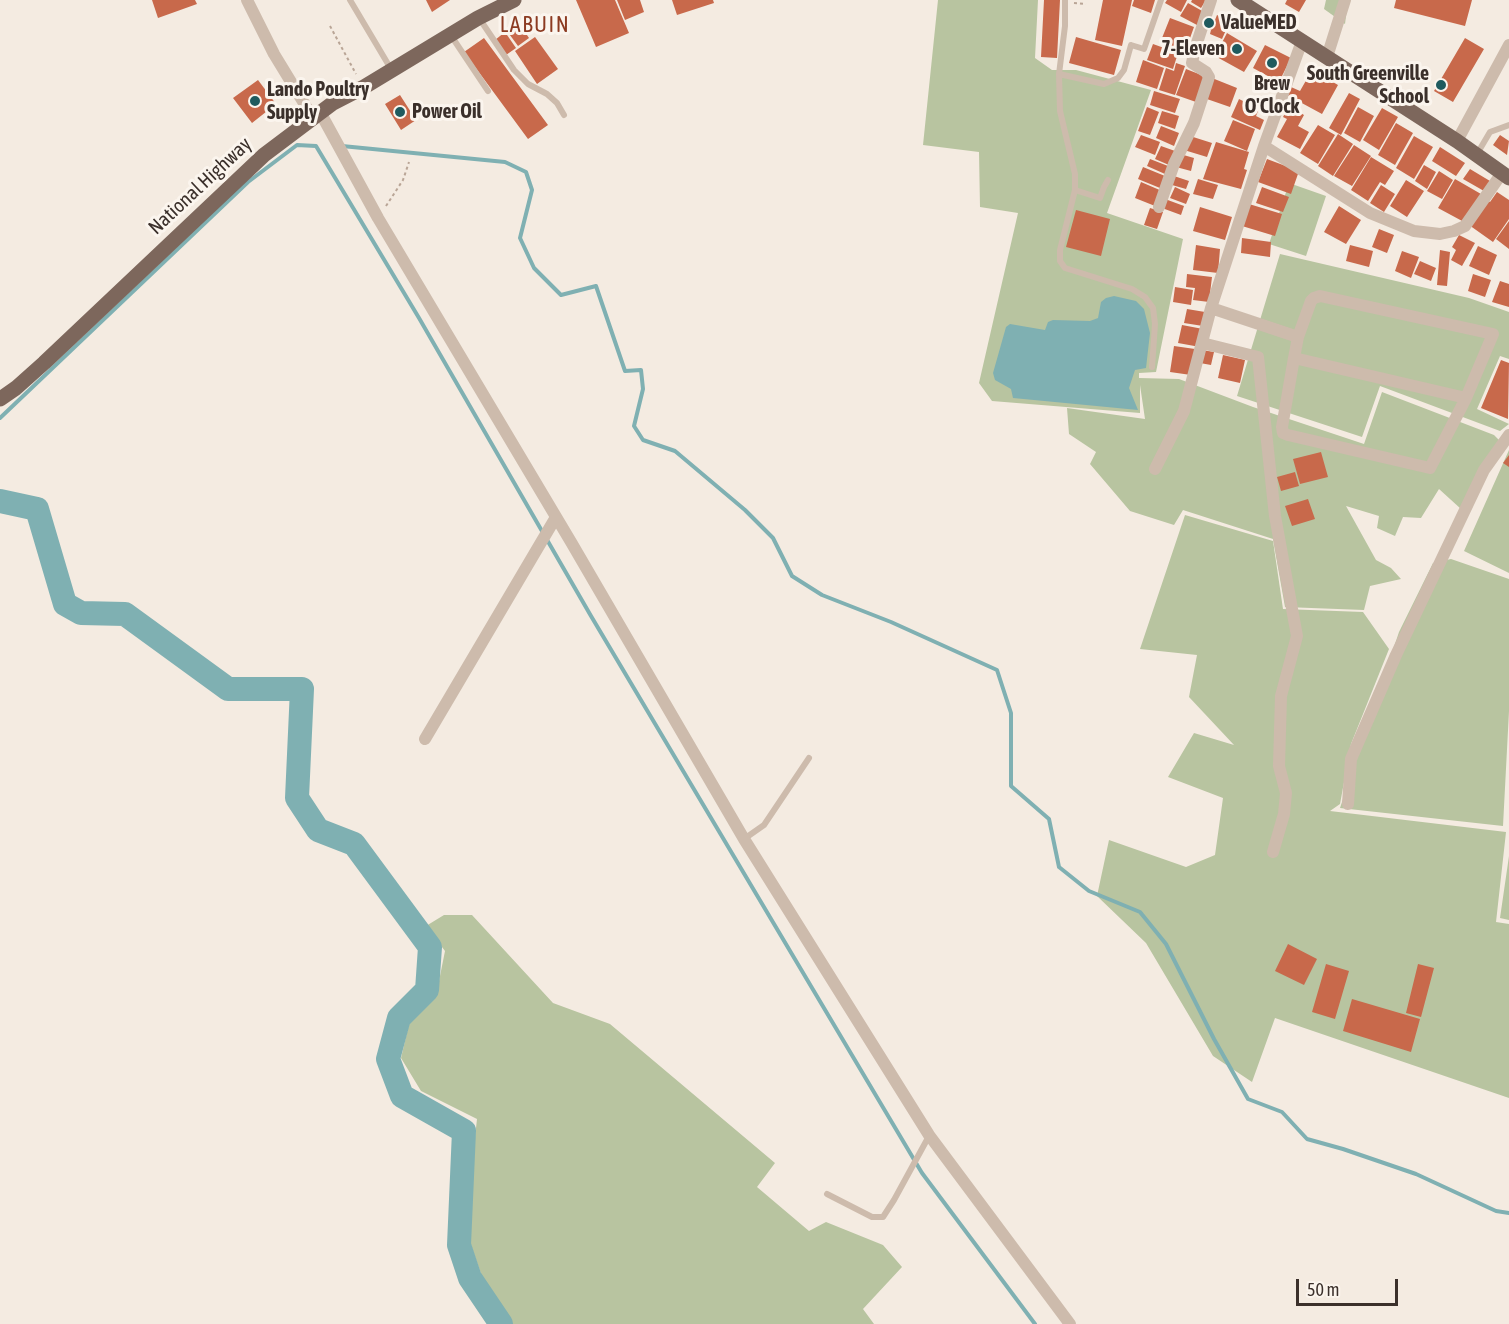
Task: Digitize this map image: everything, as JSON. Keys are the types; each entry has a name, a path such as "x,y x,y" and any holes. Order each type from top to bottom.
{"main road":[{"name":"National Highway","path":"0,399 44,363 264,155 316,115 450,34 514,0"},
{"path":"1238,0 1457,141 1505,176"}],"street":[{"path":"247,0 274,54 316,115 378,218 744,839 927,1139 1070,1324"},
{"path":"1159,207 1174,164 1194,123 1209,77 1192,63 1211,0"},
{"path":"1328,57 1345,0"},
{"path":"1155,469 1184,411 1210,308 1302,41"},
{"path":"1457,141 1509,45"},
{"path":"1264,146 1370,213 1414,231 1440,234 1454,231 1465,225 1505,176"},
{"path":"1320,296 1493,334 1466,398 1430,468 1283,433 1282,427 1298,337 1311,301 1320,296"},
{"path":"1210,308 1298,337"},
{"path":"1202,343 1258,357 1275,516 1297,636 1281,696 1279,766 1286,793 1284,814 1274,852"},
{"path":"1294,358 1466,398"},
{"path":"1348,804 1351,759 1396,655 1484,470 1509,435"},
{"path":"424,738 556,517"}],"lane":[{"path":"350,0 391,70"},
{"path":"1065,0 1065,26 1059,74 1060,111 1075,174 1075,190 1060,250 1060,261 1065,268 1132,290 1145,297 1153,308 1155,324 1152,367"},
{"path":"1059,74 1104,84 1118,78 1124,70 1131,45 1144,49 1161,0"},
{"path":"478,18 514,70 528,84 547,94 564,115"},
{"path":"450,34 488,91"},
{"path":"1476,154 1490,132 1509,125"},
{"path":"1075,190 1100,198 1108,180"},
{"path":"744,839 764,825 809,758"},
{"path":"827,1194 872,1218 883,1217 927,1139"}],"path":[{"path":"330,26 364,87"},
{"path":"378,218 399,187 409,162"}],"green space":[{"path":"938,0 1038,0 1035,58 1052,70 1076,70 1151,90 1107,213 1183,239 1156,372 1139,373 1139,378 1179,379 1253,407 1364,444 1382,392 1494,435 1499,440 1461,509 1439,489 1421,518 1403,517 1395,536 1377,528 1379,516 1346,506 1376,560 1391,568 1401,579 1370,586 1364,610 1285,607 1273,539 1183,510 1174,525 1130,511 1090,464 1096,452 1069,434 1067,408 1145,419 1140,385 1140,413 992,401 979,383 1018,213 980,207 979,152 923,145"},
{"path":"1326,0 1348,0 1345,24 1324,9"},
{"path":"1289,183 1326,196 1306,256 1269,244"},
{"path":"1280,254 1469,298 1509,312 1509,359 1500,356 1477,409 1509,424 1500,431 1380,386 1362,437 1237,396"},
{"path":"1509,450 1509,573 1464,551"},
{"path":"1185,515 1273,541 1283,609 1363,612 1389,649 1351,744 1340,804 1330,811 1506,832 1496,922 1509,924 1509,1098 1275,1018 1252,1082 1213,1056 1146,943 1097,896 1109,840 1186,867 1215,855 1223,798 1168,777 1194,733 1234,745 1189,697 1197,655 1140,649"},
{"path":"1451,559 1509,579 1509,711 1503,826 1340,808 1399,632 1433,563"},
{"path":"1509,856 1509,920 1500,918"},
{"path":"444,915 472,915 553,1003 610,1024 775,1163 757,1187 809,1231 826,1222 883,1245 902,1267 863,1309 874,1324 508,1324 494,1311 465,1228 477,1119 421,1091 401,1058 409,1024 436,996 445,951 426,926"}],"water":[{"path":"1114,296 1136,301 1144,309 1150,333 1146,368 1135,370 1129,388 1138,410 1013,398 1011,389 995,380 993,373 1006,327 1010,324 1045,330 1048,322 1053,320 1090,321 1098,318 1101,302"}],"building":[{"path":"152,0 195,0 197,4 158,18"},
{"path":"426,0 450,0 432,12"},
{"path":"576,0 615,0 629,33 596,47"},
{"path":"617,0 640,0 644,12 625,20"},
{"path":"672,0 713,0 714,3 677,15"},
{"path":"1044,0 1060,0 1057,58 1041,57"},
{"path":"1103,0 1132,0 1122,46 1095,40"},
{"path":"1134,0 1155,0 1151,13 1132,6"},
{"path":"1167,0 1187,0 1181,12 1165,3"},
{"path":"1192,0 1206,0 1201,8 1191,2"},
{"path":"1287,0 1306,0 1299,12 1285,4"},
{"path":"1396,0 1472,0 1465,26 1394,8"},
{"path":"1188,3 1204,12 1197,25 1180,16"},
{"path":"1217,15 1230,21 1222,39 1210,34 1211,30 1203,26 1207,17 1215,20"},
{"path":"1170,18 1194,27 1185,52 1160,43"},
{"path":"519,23 529,38 518,46 507,31"},
{"path":"505,32 516,48 506,55 495,40"},
{"path":"1227,33 1257,51 1244,72 1215,56"},
{"path":"535,37 558,69 537,84 515,51"},
{"path":"1076,37 1121,50 1114,75 1069,63"},
{"path":"484,38 548,125 528,139 464,52"},
{"path":"1465,38 1484,49 1453,102 1434,91"},
{"path":"1153,44 1178,53 1173,69 1147,60"},
{"path":"1265,45 1291,58 1279,82 1253,68"},
{"path":"1143,60 1164,68 1157,89 1136,82"},
{"path":"1176,63 1185,66 1175,95 1159,90 1166,68 1174,71"},
{"path":"1186,69 1204,76 1196,102 1176,95"},
{"path":"1312,70 1338,85 1322,114 1287,95 1291,87 1300,91"},
{"path":"1212,78 1237,88 1230,107 1204,98"},
{"name":"Lando Poultry Supply","path":"258,80 276,104 252,123 233,98"},
{"path":"1154,91 1180,99 1175,113 1150,105"},
{"path":"1349,93 1360,99 1341,135 1329,128"},
{"name":"Power Oil","path":"400,95 416,120 401,130 385,104"},
{"path":"1239,99 1259,109 1256,116 1264,120 1260,130 1231,117"},
{"path":"1289,106 1304,115 1298,126 1309,132 1300,149 1277,137 1287,119 1283,117"},
{"path":"1147,107 1159,112 1150,135 1138,131"},
{"path":"1358,107 1374,116 1360,142 1344,133"},
{"path":"1382,108 1398,117 1379,150 1363,140"},
{"path":"1162,111 1179,116 1175,129 1158,123"},
{"path":"1233,120 1255,129 1247,151 1224,141"},
{"path":"1396,123 1413,133 1395,165 1378,155"},
{"path":"1318,125 1335,135 1318,164 1300,153"},
{"path":"1161,126 1179,133 1174,146 1156,138"},
{"path":"1338,134 1353,144 1333,176 1318,166"},
{"path":"1141,135 1160,142 1155,155 1135,147"},
{"path":"1500,135 1509,141 1507,155 1493,145"},
{"path":"1190,136 1212,143 1207,157 1184,150"},
{"path":"1414,136 1433,147 1414,179 1396,168"},
{"path":"1216,142 1249,152 1244,169 1247,170 1241,189 1203,179"},
{"path":"1354,145 1371,156 1352,186 1334,176"},
{"path":"1161,146 1175,151 1169,165 1155,159"},
{"path":"1440,147 1465,163 1456,176 1432,161"},
{"path":"1180,154 1194,158 1191,171 1176,167"},
{"path":"1371,157 1394,171 1385,185 1380,182 1368,201 1351,190"},
{"path":"1150,159 1168,166 1165,174 1147,166"},
{"path":"1267,159 1299,171 1291,194 1258,182"},
{"path":"1424,165 1436,172 1427,189 1415,181"},
{"path":"1143,167 1165,176 1160,188 1138,179"},
{"path":"1470,169 1490,181 1484,191 1463,179"},
{"path":"1439,171 1453,180 1442,199 1427,191"},
{"path":"1174,176 1189,181 1186,189 1172,185"},
{"path":"1198,179 1218,185 1213,199 1193,194"},
{"path":"1455,179 1481,194 1464,222 1438,208"},
{"path":"1406,180 1424,191 1407,217 1390,206"},
{"path":"1141,182 1162,191 1155,206 1135,198"},
{"path":"1381,185 1395,194 1384,212 1370,203"},
{"path":"1175,187 1190,194 1186,204 1170,198"},
{"path":"1262,187 1289,197 1283,212 1256,203"},
{"path":"1497,192 1509,200 1509,219 1493,242 1469,225 1487,200 1490,202"},
{"path":"1165,199 1184,206 1181,215 1162,208"},
{"path":"1249,204 1282,214 1275,236 1242,226"},
{"path":"1339,206 1361,220 1346,244 1324,232"},
{"path":"1200,207 1232,217 1225,240 1193,231"},
{"path":"1150,208 1163,212 1157,229 1144,225"},
{"path":"1076,210 1110,219 1101,256 1066,247"},
{"path":"1509,221 1509,249 1496,239"},
{"path":"1379,229 1394,235 1387,253 1372,247"},
{"path":"1459,235 1475,243 1462,266 1451,260 1456,250 1452,247"},
{"path":"1242,238 1271,242 1270,257 1241,253"},
{"path":"1196,245 1220,249 1218,273 1193,270"},
{"path":"1350,245 1373,251 1369,267 1346,261"},
{"path":"1478,246 1497,255 1489,275 1469,266"},
{"path":"1440,250 1450,252 1447,286 1437,285"},
{"path":"1402,251 1419,257 1411,278 1395,271"},
{"path":"1420,261 1436,268 1431,281 1414,274"},
{"path":"1187,274 1212,277 1209,302 1193,300 1195,288 1186,287"},
{"path":"1473,274 1491,280 1485,297 1468,291"},
{"path":"1500,281 1509,284 1509,307 1492,302"},
{"path":"1175,287 1193,290 1191,305 1173,302"},
{"path":"1187,309 1205,312 1203,326 1184,323"},
{"path":"1182,325 1203,329 1200,347 1178,343"},
{"path":"1174,346 1195,349 1191,375 1170,372"},
{"path":"1202,350 1214,352 1211,365 1200,363"},
{"path":"1223,355 1245,360 1240,383 1218,378"},
{"path":"1501,360 1509,363 1508,419 1481,408"},
{"path":"1321,452 1328,477 1300,484 1293,459"},
{"path":"1509,455 1509,467 1503,463"},
{"path":"1295,472 1299,486 1281,491 1277,477"},
{"path":"1308,499 1315,519 1292,526 1285,506"},
{"path":"1288,944 1317,959 1304,985 1275,971"},
{"path":"1326,964 1349,971 1335,1019 1312,1012"},
{"path":"1418,964 1434,968 1421,1017 1406,1013"},
{"path":"1352,999 1420,1019 1411,1052 1343,1031"}],"waterway":[{"path":"0,418 248,182 297,145 316,146 419,318 591,616 922,1173 1035,1324"},
{"path":"342,146 505,162 526,172 532,190 520,238 534,268 561,295 596,286 625,371 641,370 643,389 634,426 643,440 675,451 745,510 773,538 792,576 822,595 891,622 997,670 1011,713 1011,786 1049,819 1059,867 1089,891 1140,912 1166,944 1214,1039 1248,1099 1282,1112 1307,1139 1416,1174 1496,1211 1509,1213"},
{"path":"0,501 37,509 65,604 81,613 125,614 228,689 302,689 297,798 318,830 354,844 430,947 427,990 399,1018 388,1059 402,1096 464,1131 459,1245 470,1278 501,1324"}],"place":[{"name":"ValueMED","path":"1209,23"},
{"name":"7-Eleven","path":"1237,49"},
{"name":"Brew O'Clock","path":"1272,63"},
{"name":"South Greenville School","path":"1441,85"},
{"name":"Lando Poultry Supply","path":"255,101"},
{"name":"Power Oil","path":"400,112"}],"district":[{"name":"LABUIN","path":"535,25"}]}
